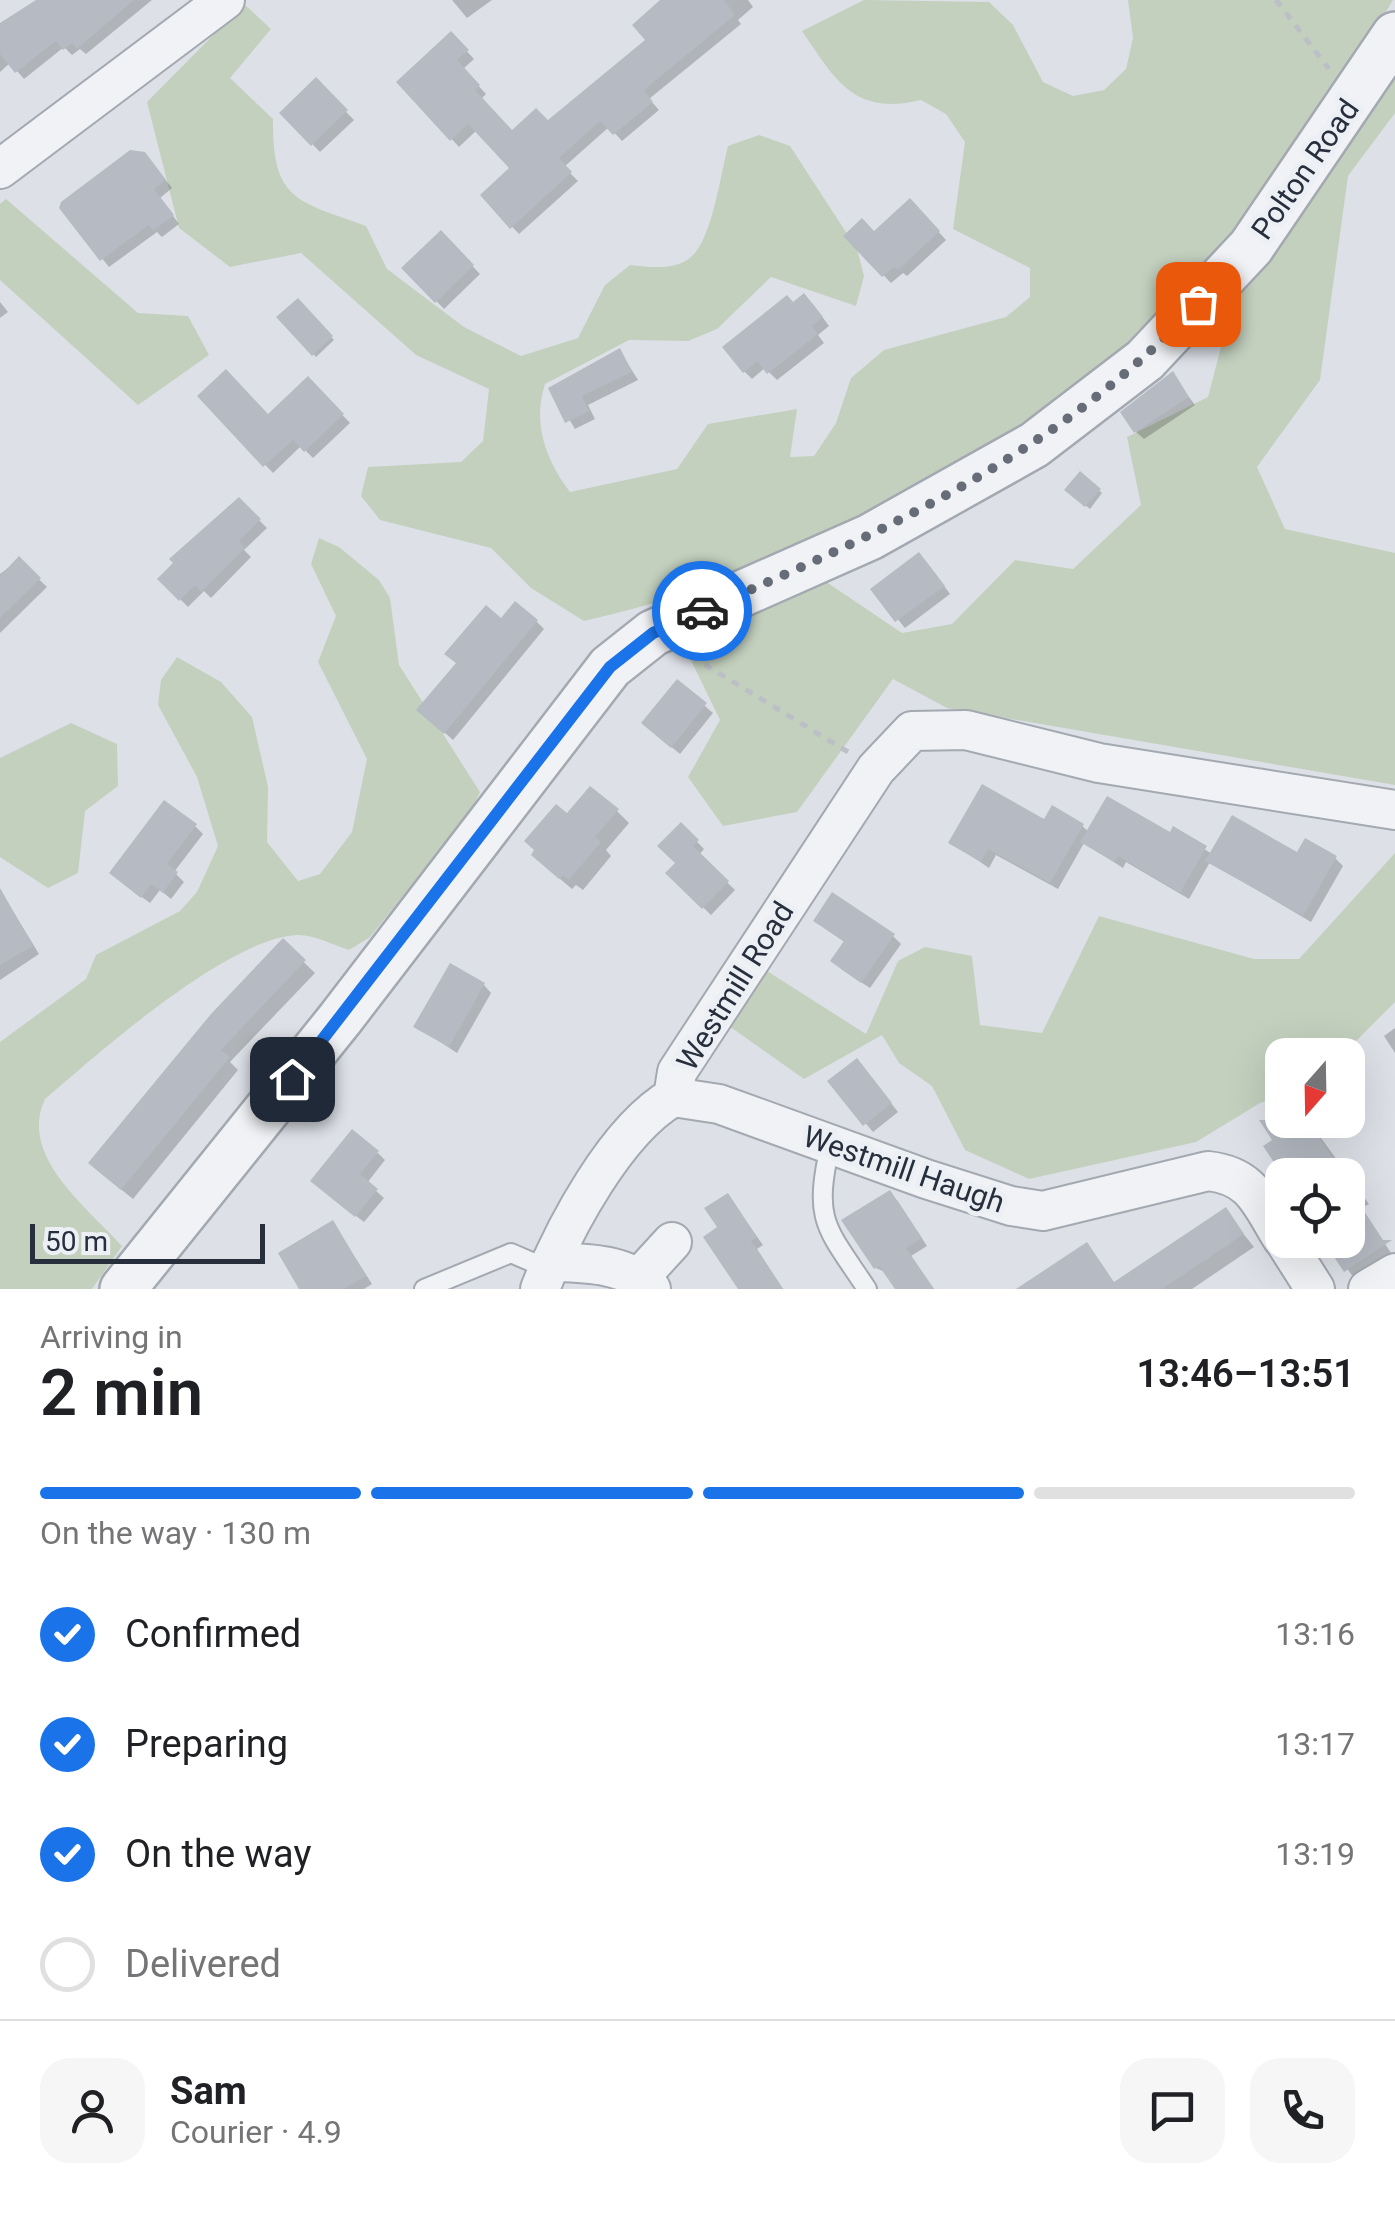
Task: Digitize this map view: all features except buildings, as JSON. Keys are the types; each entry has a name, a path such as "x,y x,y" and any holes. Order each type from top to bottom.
{"street":[{"path":"0,169 225,0"},
{"name":"Polton Road","path":"123,1289 340,1019 610,667 653,633 870,538 1034,445 1145,360 1251,247 1395,36"},
{"name":"Westmill Road","path":"546,1273 593,1185 652,1109 674,1097 678,1072 876,769 912,731 966,730 1099,762 1395,810"},
{"name":"Westmill Haugh","path":"674,1097 719,1104 1010,1206 1043,1211 1208,1170 1234,1174 1249,1185 1265,1210"},
{"path":"546,1273 594,1264 645,1283 672,1242"},
{"name":"Westmill Haugh","path":"1296,1258 1316,1289"},
{"path":"1368,1289 1395,1273"}],"lane":[{"path":"830,1146 820,1193 824,1223 867,1289"},
{"path":"424,1289 511,1253 546,1273"}],"path":[{"path":"1276,0 1353,100"},
{"path":"653,633 876,769"}],"green space":[{"path":"864,0 989,2 1013,25 1043,82 1073,96 1104,90 1126,69 1133,38 1128,0 1393,0 1316,131 1258,217 1128,343 1060,398 912,495 833,535 752,570 669,599 584,621 531,588 491,548 380,520 361,496 368,467 461,462 483,441 489,389 416,355 301,253 230,267 179,228 147,102 244,4 271,29 230,78 273,119 277,167 293,194 306,203 366,226 387,269 464,327 521,356 578,338 605,285 630,265 670,266 691,257 710,221 728,146 759,135 790,146 857,249 864,276 856,306 771,277 717,329 688,341 629,340 545,384 540,413 544,441 570,492 677,469 708,424 797,409 790,457 814,456 836,423 851,378 884,350 1006,317 1030,297 1030,268 953,229 965,142 946,114 921,100 879,103 849,90 802,31"},
{"path":"1395,64 1395,113 1348,176 1320,380 1257,467 1285,529 1395,553 1395,785 947,708 893,679 797,812 723,826 688,777 720,720 684,646 819,577 902,633 952,624 1015,560 1073,569 1141,505 1127,437 1208,397 1225,332 1222,304"},
{"path":"6,199 138,313 188,316 209,355 138,405 0,280 0,204"},
{"path":"319,538 339,547 379,580 390,598 399,665 480,792 470,813 370,937 349,950 297,935 268,941 235,956 165,1001 45,1099 39,1120 41,1141 49,1161 76,1198 122,1246 92,1289 0,1289 0,1042 86,979 96,955 180,911 197,892 218,846 197,777 158,705 161,680 177,657 221,682 252,717 268,787 267,842 298,881 320,874 352,832 367,759 318,662 336,616 311,564"},
{"path":"71,723 117,744 118,786 85,811 78,873 48,888 0,857 0,758"},
{"path":"1395,853 1395,1002 1359,1038 1265,1038 1265,1101 1196,1142 1029,1179 965,1150 932,1086 899,1063 882,1035 804,1079 729,1026 767,971 866,1034 898,961 925,947 972,956 980,1025 1042,1033 1099,916 1254,959 1299,959"}],"way so far":[{"path":"702,611 870,538 1034,445 1145,360 1198,304"}],"route":[{"path":"292,1079 610,667 653,633 702,611"}]}
